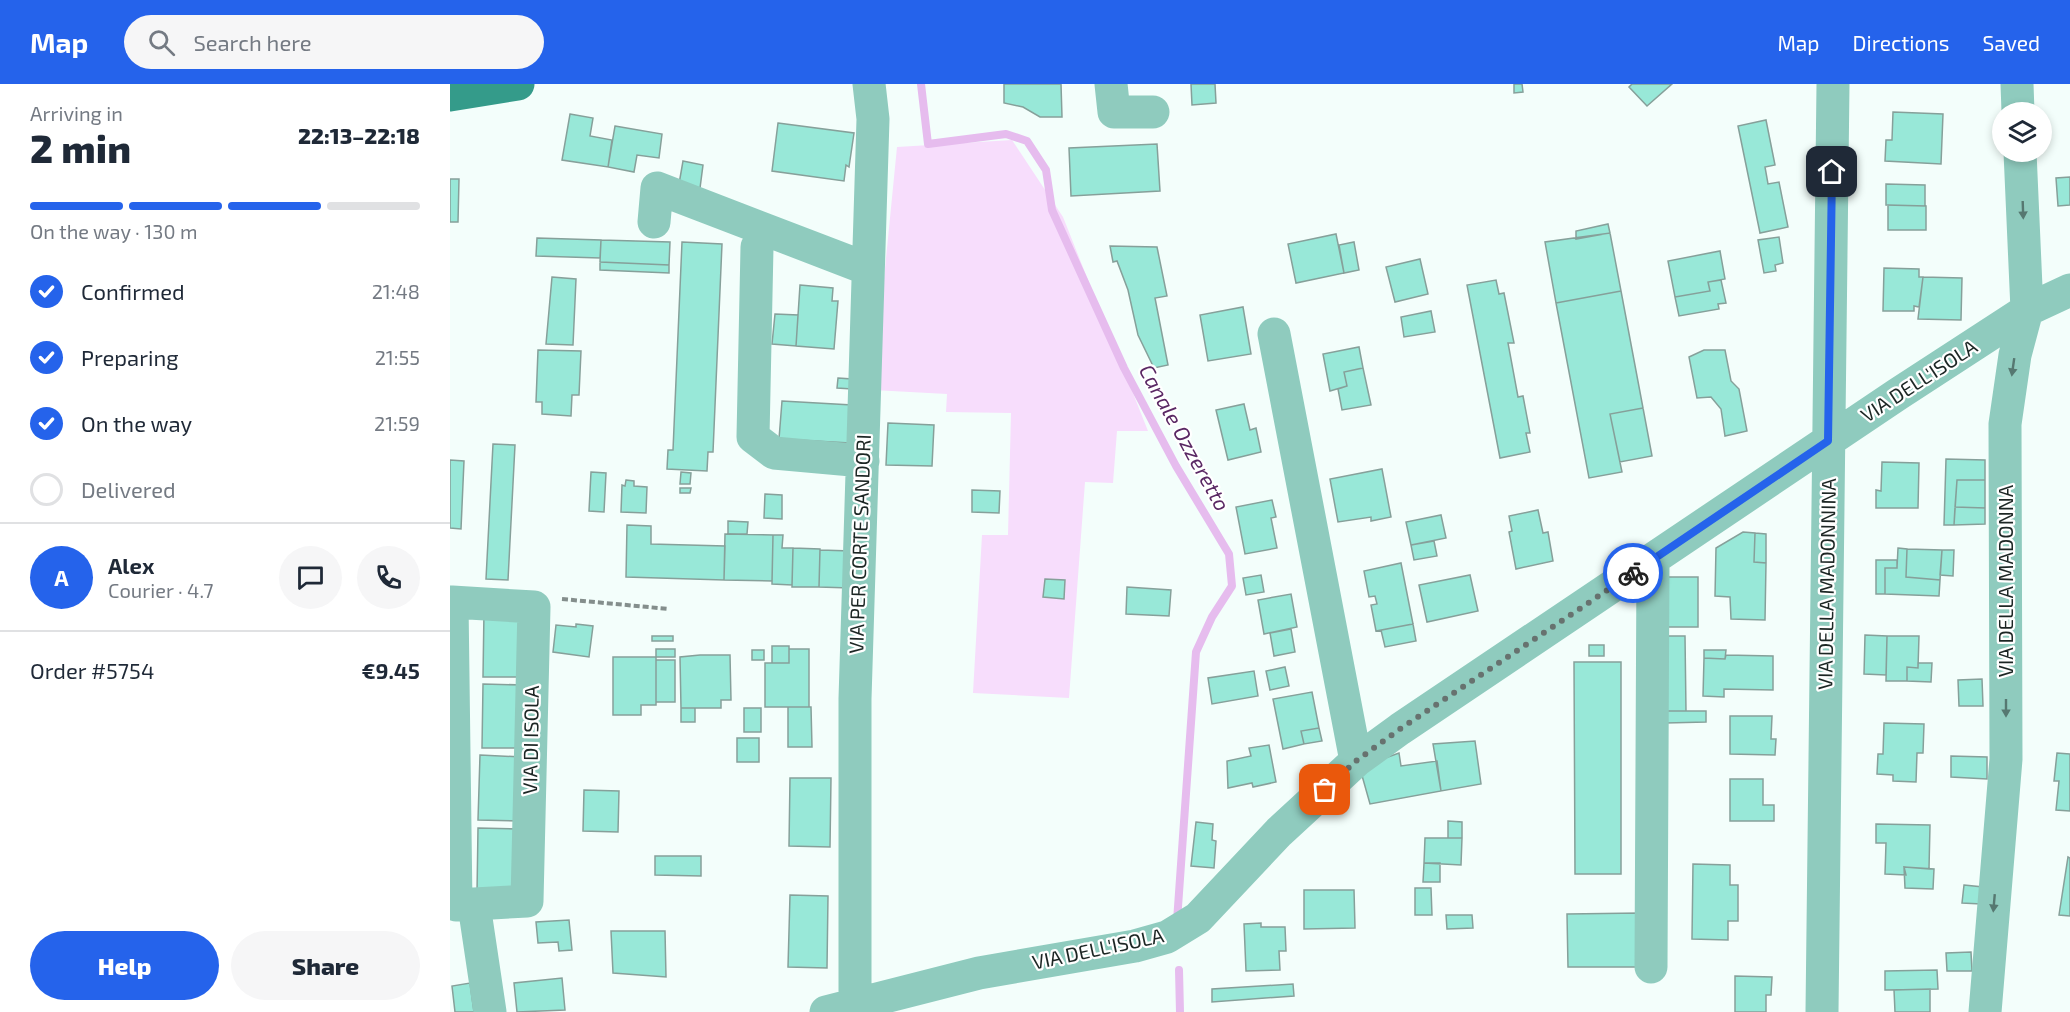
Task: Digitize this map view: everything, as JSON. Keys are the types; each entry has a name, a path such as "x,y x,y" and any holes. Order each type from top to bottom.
{"main road":[{"path":"450,95 518,84"}],"street":[{"name":"VIA PER CORTE SANDORI","path":"841,1008 863,461 873,119 869,84"},
{"path":"1111,84 1114,112 1153,112"},
{"name":"VIA DELLA MADONNINA","path":"1822,1012 1833,84"},
{"path":"2017,84 2018,102"},
{"name":"VIA DELLA MADONNA","path":"1985,1012 2006,759 2005,424 2015,355 2027,303 2020,162"},
{"path":"654,222 657,188 868,269"},
{"path":"757,247 753,437 774,453 863,461"},
{"name":"VIA DELL'ISOLA","path":"841,1008 980,973 1135,946 1167,937 1198,918 1280,832 1356,761 2027,303 2069,291"},
{"path":"1274,334 1356,761"},
{"path":"1651,967 1653,560"},
{"name":"VIA DI ISOLA","path":"460,905 527,901 534,607 451,602 460,905 490,1012"}],"path":[{"path":"556,598 669,609"}],"shaded area":[{"path":"1012,140 1063,217 1148,431 1117,431 1113,483 1085,482 1069,698 973,693 982,535 1008,535 1011,413 946,412 947,394 873,390 897,147"}],"building":[{"path":"1004,84 1061,84 1062,117 1040,117 1023,107 1004,103"},
{"path":"1191,84 1215,84 1216,103 1192,105"},
{"path":"1514,84 1522,84 1523,92 1514,93"},
{"path":"1632,84 1672,84 1647,106 1629,87"},
{"path":"1893,112 1943,114 1941,164 1885,161 1886,140 1892,140"},
{"path":"570,114 593,118 590,136 612,140 608,167 562,160"},
{"path":"1766,120 1775,165 1765,167 1768,184 1779,182 1788,227 1760,233 1738,126"},
{"path":"778,123 854,133 849,167 846,165 844,181 772,171"},
{"path":"615,126 662,134 659,158 637,155 634,172 608,167"},
{"path":"1157,144 1160,191 1071,196 1069,148"},
{"path":"683,161 703,165 700,188 679,184"},
{"path":"2070,177 2070,205 2058,206 2056,178"},
{"path":"450,179 459,179 458,222 450,222"},
{"path":"1886,184 1925,185 1925,206 1886,205"},
{"path":"1888,205 1926,206 1926,230 1888,230"},
{"path":"1608,224 1610,233 1576,239 1576,231"},
{"path":"1610,233 1621,291 1556,303 1545,242"},
{"path":"1336,234 1344,273 1296,283 1288,244"},
{"path":"1779,237 1783,263 1775,265 1776,271 1764,273 1758,240"},
{"path":"537,238 601,240 600,258 536,256"},
{"path":"601,240 670,242 669,265 600,262"},
{"path":"682,242 722,244 713,452 708,452 707,471 667,469 668,450 673,450"},
{"path":"1354,242 1359,270 1344,273 1339,245"},
{"path":"1110,246 1157,247 1167,296 1155,298 1168,365 1154,368 1138,335 1128,290 1117,261 1113,262"},
{"path":"1720,251 1725,279 1708,282 1710,291 1675,297 1668,261"},
{"path":"1420,259 1428,294 1395,302 1386,267"},
{"path":"600,262 669,265 669,273 600,270"},
{"path":"1884,268 1919,269 1919,277 1923,277 1919,307 1914,306 1914,311 1883,311"},
{"path":"552,277 576,279 573,345 546,344"},
{"path":"1923,277 1962,278 1961,320 1918,319"},
{"path":"1496,280 1499,294 1504,293 1514,343 1508,343 1518,397 1523,396 1530,433 1526,433 1530,452 1500,458 1467,285"},
{"path":"1721,280 1726,303 1718,304 1719,309 1679,316 1675,297 1710,291 1708,282"},
{"path":"800,285 833,288 832,301 838,301 834,349 796,346"},
{"path":"1621,291 1643,408 1610,414 1622,472 1589,478 1556,303"},
{"path":"1243,307 1251,354 1208,361 1200,315"},
{"path":"1431,311 1435,332 1404,337 1401,317"},
{"path":"775,314 798,315 796,346 772,344"},
{"path":"1359,347 1363,368 1344,372 1347,386 1330,391 1323,354"},
{"path":"538,350 581,351 579,395 572,395 571,416 542,414 542,402 536,402"},
{"path":"1704,350 1725,350 1731,381 1739,389 1747,431 1725,436 1721,409 1711,397 1697,398 1689,357"},
{"path":"1363,368 1371,405 1342,410 1338,389 1347,386 1344,372"},
{"path":"838,378 852,379 852,389 837,388"},
{"path":"782,401 852,405 850,443 779,439"},
{"path":"1244,404 1250,430 1256,428 1261,452 1228,460 1216,410"},
{"path":"1643,408 1652,456 1620,462 1610,414"},
{"path":"888,423 934,425 932,466 886,465"},
{"path":"493,444 515,445 508,580 486,579"},
{"path":"1946,459 1985,460 1985,480 1957,480 1954,525 1944,525"},
{"path":"450,460 464,461 461,529 450,528"},
{"path":"1882,462 1919,463 1918,508 1876,508 1876,490 1881,491"},
{"path":"1382,469 1391,517 1371,521 1371,517 1338,522 1330,479"},
{"path":"591,472 606,473 604,512 589,511"},
{"path":"681,472 691,473 690,484 680,484"},
{"path":"626,480 634,481 634,486 647,487 646,513 621,512 622,485 625,486"},
{"path":"1957,480 1985,480 1985,508 1955,507"},
{"path":"680,488 691,488 690,493 680,493"},
{"path":"972,490 1000,491 999,513 972,512"},
{"path":"765,494 782,495 782,519 764,518"},
{"path":"1272,500 1276,517 1271,518 1277,548 1245,554 1236,507"},
{"path":"1955,507 1985,508 1985,524 1954,525"},
{"path":"1538,510 1543,533 1548,532 1553,561 1516,569 1509,532 1512,531 1509,516"},
{"path":"1441,515 1446,538 1411,545 1406,522"},
{"path":"728,521 748,522 747,534 728,534"},
{"path":"627,525 651,526 651,544 725,546 724,580 626,577"},
{"path":"1743,532 1755,533 1754,562 1766,563 1765,620 1731,619 1730,597 1715,596 1716,548"},
{"path":"1755,533 1766,534 1766,563 1754,562"},
{"path":"725,534 773,535 772,581 724,580"},
{"path":"773,535 783,535 782,548 793,548 792,585 772,584"},
{"path":"1434,541 1437,556 1414,560 1411,545"},
{"path":"793,548 820,549 819,587 792,587"},
{"path":"1898,548 1907,549 1906,577 1940,580 1939,596 1885,594 1885,568 1897,568"},
{"path":"1907,549 1942,550 1940,580 1906,577"},
{"path":"820,550 851,551 850,588 819,587"},
{"path":"1942,550 1954,550 1953,576 1940,575"},
{"path":"1876,560 1897,560 1897,568 1885,568 1885,594 1876,594"},
{"path":"1401,563 1413,624 1376,631 1371,605 1377,604 1375,596 1369,597 1364,571"},
{"path":"1261,575 1264,592 1246,595 1243,578"},
{"path":"1470,575 1478,611 1427,622 1419,585"},
{"path":"1665,577 1698,577 1698,627 1665,627"},
{"path":"1045,579 1065,580 1064,599 1043,597"},
{"path":"1127,587 1171,590 1169,616 1126,614"},
{"path":"1291,594 1297,627 1264,634 1258,600"},
{"path":"484,611 525,612 524,677 483,677"},
{"path":"576,624 593,626 589,657 553,652 556,625 576,627"},
{"path":"1413,624 1416,641 1385,647 1381,630"},
{"path":"1291,629 1295,652 1274,656 1270,633"},
{"path":"1865,635 1887,636 1886,675 1864,674"},
{"path":"652,636 673,636 673,641 652,641"},
{"path":"1667,636 1685,636 1686,711 1667,711"},
{"path":"1887,636 1919,636 1918,668 1907,667 1907,681 1886,681"},
{"path":"1589,645 1604,645 1604,656 1589,656"},
{"path":"772,646 789,646 789,663 772,663"},
{"path":"656,649 675,649 675,657 656,657"},
{"path":"789,649 809,649 809,707 765,707 765,663 789,663"},
{"path":"752,650 764,650 764,660 752,660"},
{"path":"1704,650 1726,650 1725,659 1704,658"},
{"path":"730,655 731,700 721,700 721,708 681,708 680,657"},
{"path":"1726,655 1773,656 1773,690 1724,689 1724,697 1703,696 1704,658 1725,659"},
{"path":"613,657 656,657 656,705 641,705 641,715 613,715"},
{"path":"656,660 675,660 675,702 656,702"},
{"path":"1574,662 1621,662 1621,874 1575,874"},
{"path":"1918,663 1932,663 1931,682 1907,681 1907,667 1918,668"},
{"path":"1285,667 1289,686 1270,690 1266,671"},
{"path":"1254,671 1258,696 1212,704 1208,678"},
{"path":"1982,679 1983,706 1959,706 1958,680"},
{"path":"483,684 523,685 522,748 482,748"},
{"path":"1312,692 1319,728 1301,731 1304,744 1283,749 1273,699"},
{"path":"788,707 811,707 812,747 788,747"},
{"path":"681,708 695,708 695,722 681,722"},
{"path":"744,708 761,708 761,732 744,732"},
{"path":"1667,711 1706,711 1706,722 1666,723"},
{"path":"1730,716 1772,716 1771,739 1776,739 1775,755 1730,754"},
{"path":"1884,723 1924,724 1923,753 1917,753 1916,782 1893,781 1893,775 1877,774 1878,754 1883,754"},
{"path":"1319,728 1322,741 1304,744 1301,731"},
{"path":"737,738 759,738 759,762 737,762"},
{"path":"1475,741 1481,784 1441,791 1433,744"},
{"path":"1269,745 1276,782 1253,787 1252,783 1228,788 1227,761 1251,756 1249,748"},
{"path":"1399,753 1401,766 1437,761 1441,791 1370,804 1361,772 1377,761"},
{"path":"2057,753 2070,754 2070,811 2056,810 2059,781 2054,781"},
{"path":"480,755 522,757 521,821 478,820"},
{"path":"1951,756 1987,757 1987,779 1951,777"},
{"path":"790,778 831,778 830,847 789,846"},
{"path":"1730,779 1763,779 1763,805 1774,805 1774,821 1730,821"},
{"path":"584,790 619,791 618,832 583,831"},
{"path":"1448,821 1462,822 1462,838 1448,838"},
{"path":"1196,822 1213,824 1212,840 1216,841 1214,868 1191,866"},
{"path":"1876,824 1930,825 1929,869 1904,867 1906,875 1885,874 1886,843 1876,843"},
{"path":"478,828 518,829 516,894 477,893"},
{"path":"1425,838 1462,838 1461,865 1424,863"},
{"path":"655,856 701,856 701,876 655,875"},
{"path":"2068,857 2070,858 2070,916 2059,915"},
{"path":"1424,863 1440,863 1440,882 1423,882"},
{"path":"1693,864 1730,865 1730,885 1738,885 1738,921 1728,921 1728,940 1692,939"},
{"path":"1904,867 1934,869 1933,889 1905,888"},
{"path":"1964,885 1983,887 1981,904 1962,903"},
{"path":"1415,888 1431,888 1432,915 1415,915"},
{"path":"1304,890 1354,890 1355,928 1304,929"},
{"path":"790,895 828,896 827,968 788,967"},
{"path":"1640,913 1640,967 1568,967 1567,914"},
{"path":"1446,915 1472,915 1473,928 1447,929"},
{"path":"569,920 572,950 559,951 558,942 538,943 536,922"},
{"path":"1261,923 1261,927 1285,927 1286,951 1279,951 1280,970 1246,971 1244,924"},
{"path":"611,931 665,931 666,977 613,973"},
{"path":"1971,952 1972,971 1947,971 1946,953"},
{"path":"1937,970 1938,989 1885,990 1885,971"},
{"path":"1735,976 1772,977 1771,995 1766,995 1766,1012 1735,1012"},
{"path":"562,978 565,1010 517,1012 514,983"},
{"path":"470,983 474,1012 455,1012 452,986"},
{"path":"1293,984 1294,996 1212,1002 1212,989"},
{"path":"1930,989 1930,1012 1895,1012 1894,990"}],"waterway":[{"name":"Canale Ozzeretto","path":"921,84 928,144 1006,134 1027,141 1046,170 1052,210 1124,368 1176,466 1229,554 1232,586 1212,617 1196,652 1177,921"},
{"name":"Canale Ozzeretto","path":"1179,970 1180,1012"}],"way so far":[{"path":"1325,790 1356,761 1400,729 1633,573"}],"route":[{"path":"1633,573 1828,441 1832,172"}]}
